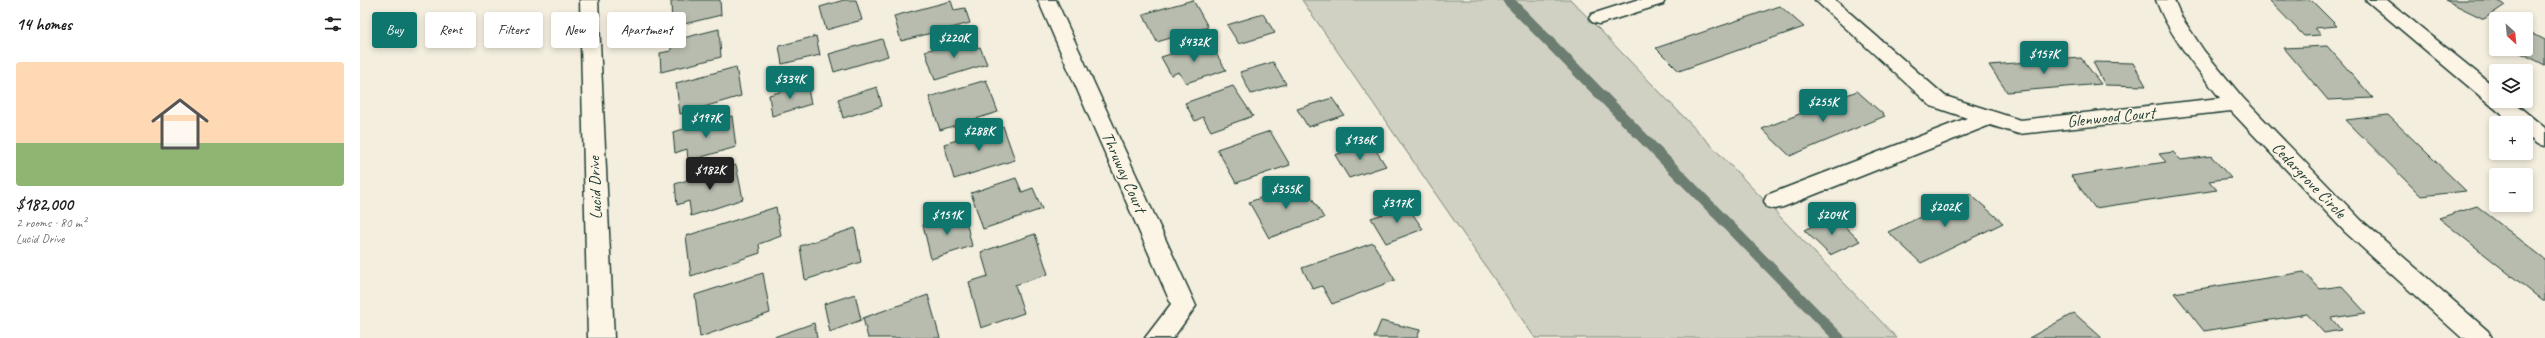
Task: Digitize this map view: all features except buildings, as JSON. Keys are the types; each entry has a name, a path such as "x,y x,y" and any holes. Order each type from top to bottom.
{"street":[{"name":"Lucid Drive","path":"589,0 600,338"},
{"name":"Thruway Court","path":"1047,0 1184,306 1158,338"},
{"path":"1599,18 1656,0"},
{"name":"Glenwood Court","path":"1824,0 1938,102 2019,127 2236,103"},
{"name":"Cedargrove Circle","path":"2165,0 2172,18 2197,56 2236,103 2353,226 2479,338"},
{"path":"2375,0 2489,93"},
{"path":"2508,108 2517,116"},
{"path":"1775,201 1987,118"},
{"path":"2533,129 2545,139"}],"shaded area":[{"path":"1302,0 1571,0 1897,338 1535,338"}],"waterway":[{"path":"1508,0 1839,338"}]}
